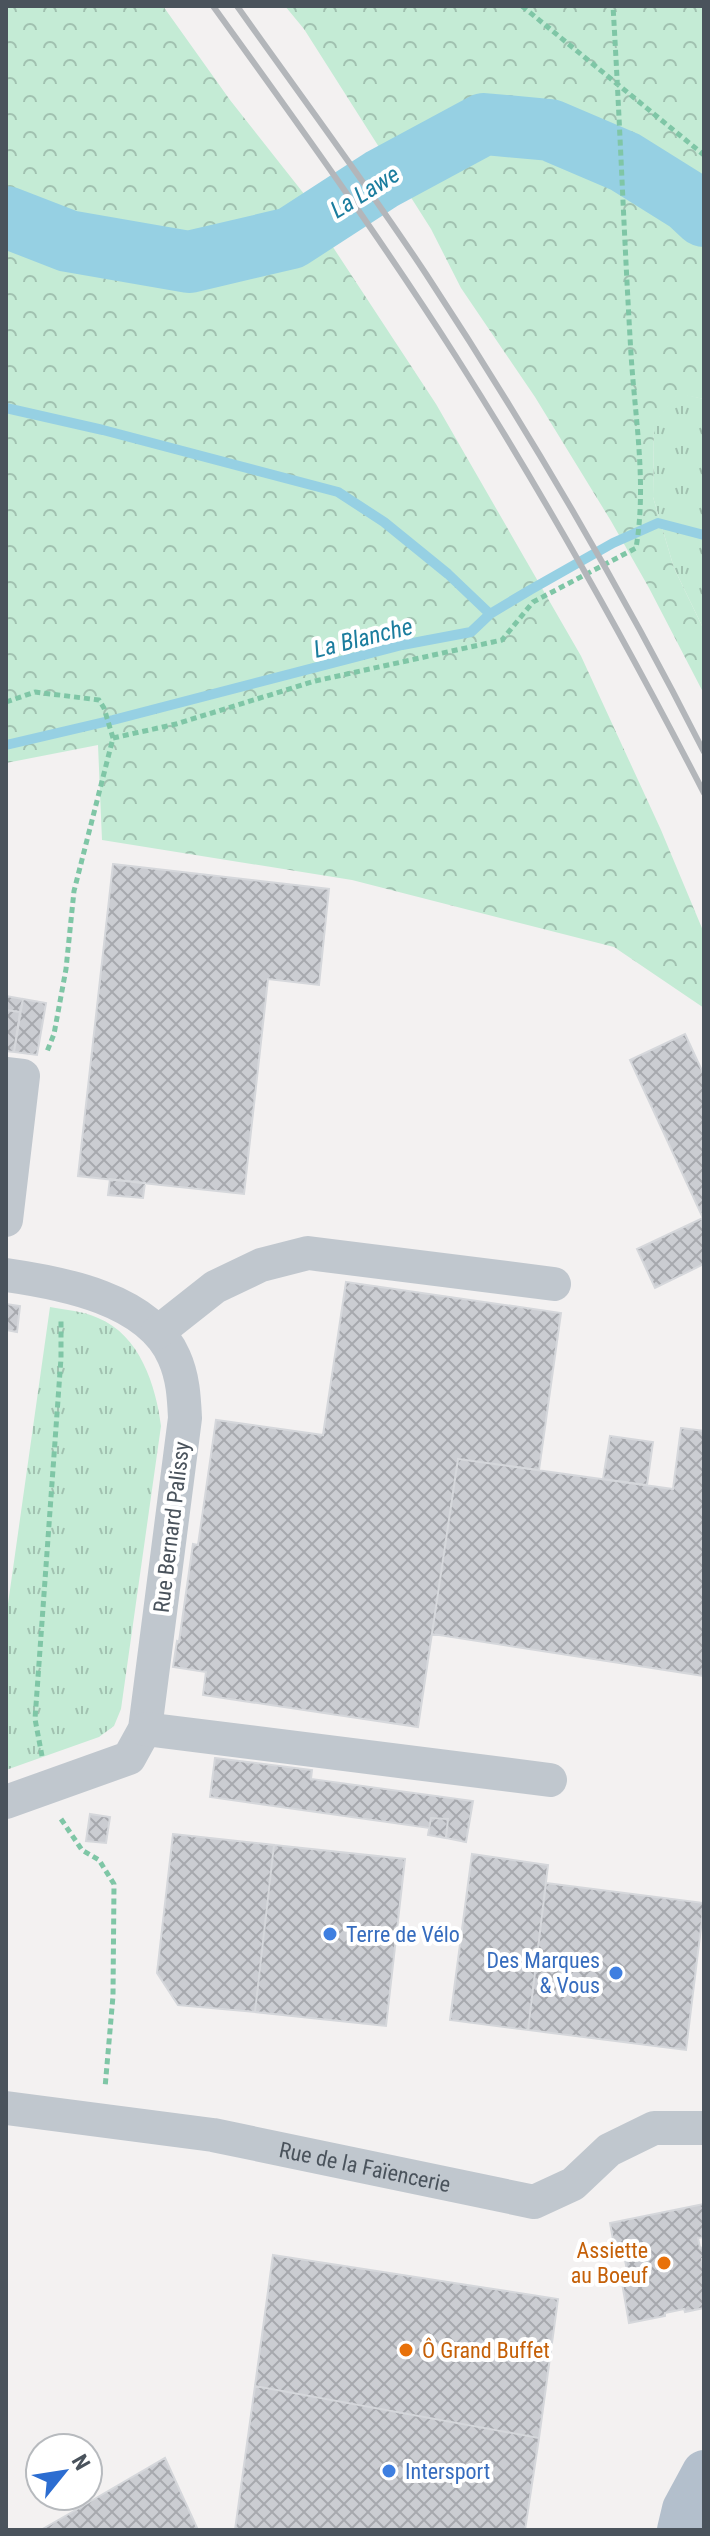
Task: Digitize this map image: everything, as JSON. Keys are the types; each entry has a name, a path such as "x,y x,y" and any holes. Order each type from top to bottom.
{"main road":[{"path":"679,2530 684,2509 704,2472"}],"street":[{"path":"6,1220 15,1075"},
{"path":"158,1332 215,1287 261,1265 308,1253 554,1284"},
{"name":"Rue Bernard Palissy","path":"6,1802 129,1758 145,1729 185,1418 184,1385 173,1355 158,1332 98,1295 22,1278"},
{"path":"145,1729 550,1780"},
{"name":"Rue de la Faïencerie","path":"6,2108 213,2135 534,2202 573,2184 609,2150 654,2128 704,2128"}],"path":[{"path":"522,6 704,155"},
{"path":"112,736 176,724 315,681 502,640 533,602 636,548 640,525 639,431 632,358 613,6"},
{"path":"6,702 35,692 99,700 112,736 74,891 68,954 54,1034 42,1064 15,1075"},
{"path":"22,1278 60,1317 61,1331 35,1719 37,1739 57,1810 70,1835 82,1850 99,1860 114,1884 113,1996 102,2120"}],"green space":[{"path":"6,6 163,6 230,100 312,204 327,238 436,404 581,656 661,830 704,933 704,1008 614,947 352,880 102,840 98,745 6,763"},
{"path":"285,6 704,6 704,399 678,394 654,424 653,497 674,568 704,630 704,694 611,521 535,397 461,288 431,229 304,29"},
{"path":"678,393 704,399 704,630 674,568 653,497 654,423"},
{"path":"50,1307 93,1316 125,1336 150,1379 161,1426 121,1709 114,1726 99,1737 6,1770 6,1618"}],"building":[{"path":"113,864 329,889 319,985 268,979 244,1194 78,1176"},
{"path":"6,996 23,999 20,1012 6,1010"},
{"path":"23,999 46,1003 37,1055 14,1052"},
{"path":"6,1010 20,1012 14,1052 6,1051"},
{"path":"685,1034 704,1075 704,1264 655,1288 637,1249 703,1218 630,1060"},
{"path":"110,1179 145,1183 143,1198 108,1195"},
{"path":"346,1282 561,1313 539,1470 458,1459 418,1727 203,1695 206,1672 173,1667 193,1544 198,1545 216,1420 323,1435"},
{"path":"6,1304 20,1306 17,1332 6,1330"},
{"path":"681,1428 704,1431 704,1676 432,1634 458,1459 673,1489"},
{"path":"610,1436 653,1442 647,1485 603,1479"},
{"path":"215,1758 312,1770 311,1779 473,1801 466,1842 446,1838 448,1819 431,1818 429,1828 210,1797"},
{"path":"90,1814 110,1817 106,1843 86,1841"},
{"path":"431,1818 448,1819 446,1838 428,1835"},
{"path":"173,1834 274,1845 255,2012 178,2005 157,1973"},
{"name":"Terre de Vélo","path":"274,1845 405,1859 386,2026 255,2012"},
{"path":"472,1854 548,1865 528,2030 450,2020"},
{"name":"Des Marques & Vous","path":"546,1883 704,1903 686,2050 528,2030"},
{"name":"Assiette au Boeuf","path":"704,2204 704,2237 698,2238 700,2248 704,2247 704,2308 685,2312 684,2309 629,2323 622,2283 629,2282 624,2254 616,2256 610,2223"},
{"name":"Ô Grand Buffet","path":"273,2255 558,2299 539,2438 255,2386"},
{"name":"Intersport","path":"255,2386 539,2438 525,2530 235,2530"},
{"path":"165,2458 198,2530 41,2530 72,2512 104,2512 104,2493"}],"waterway":[{"name":"La Lawe","path":"6,217 68,241 189,262 291,238 382,179 484,124 550,130 625,162 689,202 704,216"},
{"path":"6,408 103,430 338,492 384,522 448,574 490,614"},
{"name":"La Blanche","path":"6,745 402,645 471,632 490,614 530,590 613,543 658,523 704,535"}],"railway":[{"path":"213,6 367,223 488,408 584,571 704,793"},
{"path":"237,6 403,240 464,332 572,509 704,752"}],"place":[{"name":"Terre de Vélo","path":"330,1934"},
{"name":"Des Marques & Vous","path":"616,1973"},
{"name":"Assiette au Boeuf","path":"664,2263"},
{"name":"Ô Grand Buffet","path":"406,2350"},
{"name":"Intersport","path":"389,2471"}]}
